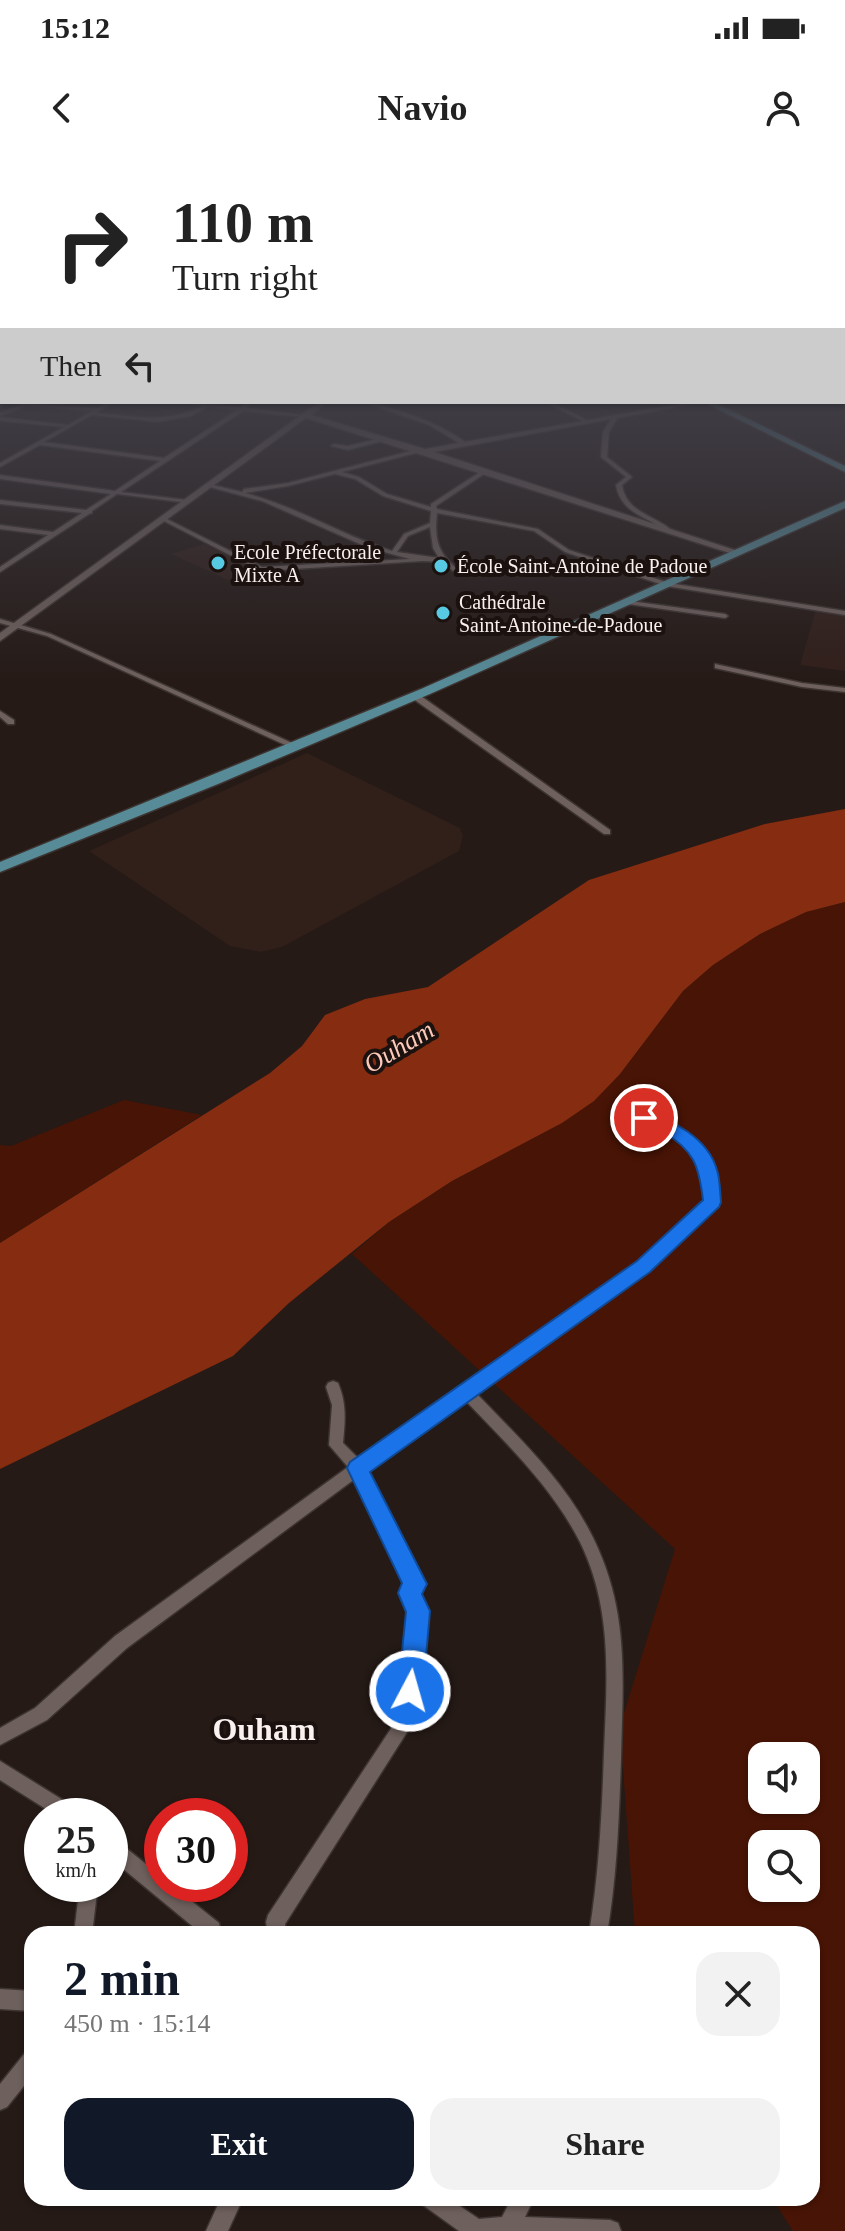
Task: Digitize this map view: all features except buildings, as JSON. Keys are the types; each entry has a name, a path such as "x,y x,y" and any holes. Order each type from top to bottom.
{"main road":[{"path":"0,867 297,747 630,603 845,504"}],"street":[{"path":"92,489 187,502"},
{"path":"3,566 124,489"},
{"path":"0,638 204,489"},
{"path":"219,489 266,501 339,534 420,560"},
{"path":"197,493 266,489"},
{"path":"375,489 436,511 536,530 567,551 668,585 845,613"},
{"path":"440,560 433,524 435,502 457,489"},
{"path":"540,489 739,553"},
{"path":"619,489 619,495 631,510 667,529"},
{"path":"0,502 90,512"},
{"path":"163,519 261,569 440,560 458,572"},
{"path":"393,553 406,535 433,524"},
{"path":"0,527 55,534"},
{"path":"630,603 725,616"},
{"path":"0,621 33,629 76,646 297,747"},
{"path":"718,666 802,685 845,690"},
{"path":"415,696 607,832"},
{"path":"0,713 11,722"},
{"path":"0,1737 41,1714 121,1642 358,1468 644,1267 712,1202 708,1169 694,1145 669,1128 644,1118"},
{"path":"276,1926 275,1922 408,1718 418,1611 410,1593 415,1584 358,1468 336,1445 339,1405 333,1387"},
{"path":"466,1392 527,1456 570,1512 598,1565 612,1615 616,1652 613,1752 605,1895 599,1926"},
{"path":"0,1770 44,1798"},
{"path":"128,1861 207,1926"},
{"path":"84,1926 87,1902"},
{"path":"0,1999 24,2000"},
{"path":"0,2100 24,2070"},
{"path":"217,2231 228,2206"},
{"path":"442,2206 476,2230 508,2227 610,2231"},
{"path":"508,2227 519,2206"}],"shaded area":[{"name":"Ecole Préfectorale Mixte A","path":"204,544 258,569 228,580 171,554"},
{"path":"816,610 845,614 845,671 800,665"},
{"path":"307,753 460,828 463,836 459,851 282,947 261,952 230,946 89,851"},
{"path":"845,902 845,2231 793,2231 777,2206 820,2206 820,1926 634,1926 620,1726 675,1549 352,1254 389,1222 452,1181 562,1123 620,1074 683,991 713,965 760,934 806,912"},
{"path":"124,1100 202,1115 0,1243 0,1145 11,1146"}],"water":[{"path":"845,809 845,902 806,912 760,934 713,965 683,991 620,1074 594,1101 562,1123 452,1181 389,1222 289,1303 233,1356 0,1469 0,1243 270,1073 302,1046 325,1015 365,999 428,987 589,880 765,824"}],"place":[{"name":"Ecole Préfectorale Mixte A","path":"218,563"},
{"name":"École Saint-Antoine de Padoue","path":"441,566"},
{"name":"Cathédrale Saint-Antoine-de-Padoue","path":"443,613"}],"district":[{"name":"Ouham","path":"264,1729"}],"route":[{"path":"410,1691 418,1611 410,1593 415,1584 358,1468 644,1267 712,1202 708,1169 694,1145 669,1128 644,1118"}]}
